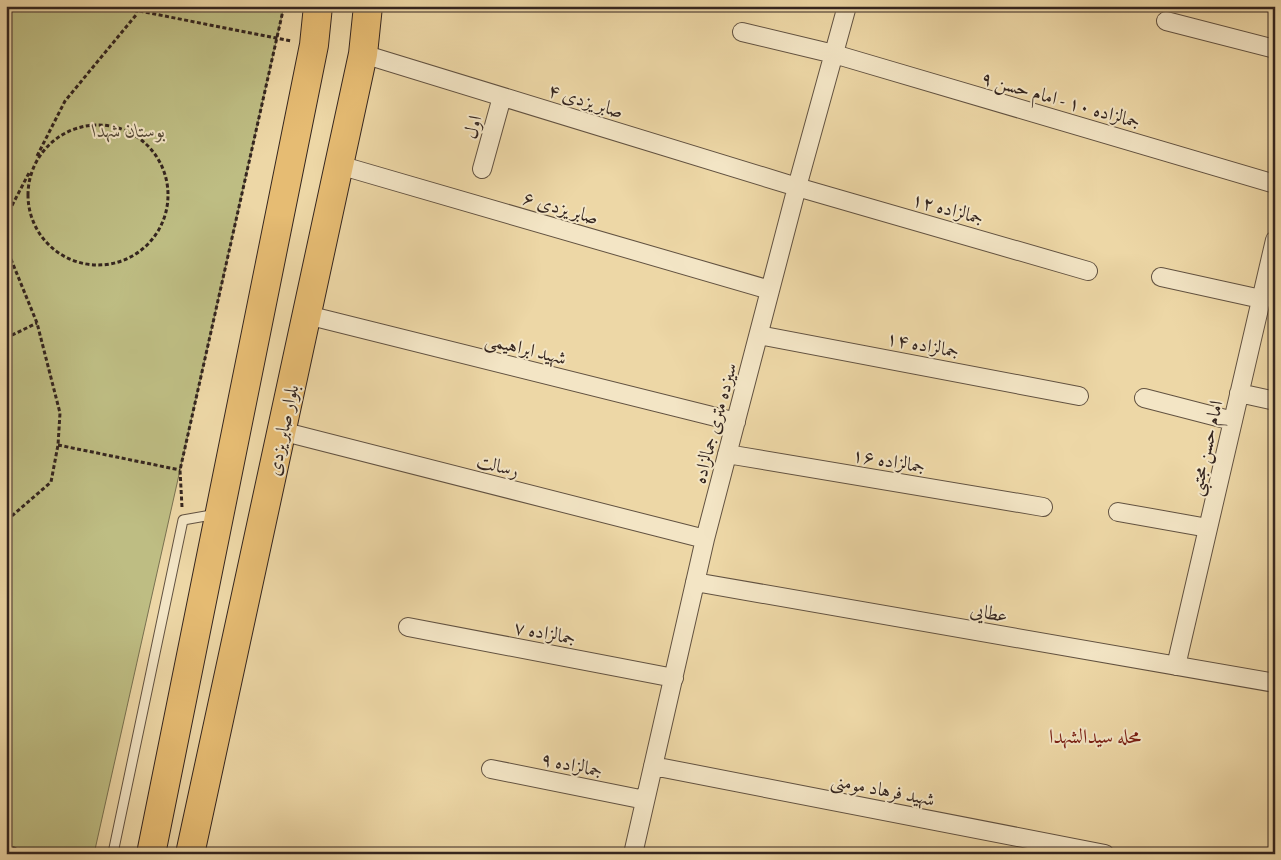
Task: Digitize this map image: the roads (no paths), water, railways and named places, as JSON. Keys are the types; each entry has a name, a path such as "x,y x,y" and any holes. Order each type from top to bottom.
{"main road":[{"path":"151,854 314,45 318,6"},
{"name":"بلوار صابر یزدی","path":"190,854 363,54 368,6"}],"street":[{"name":"سیزده متری جمالزاده","path":"633,854 705,539 797,187 847,6"},
{"path":"1166,21 1275,49"},
{"name":"جمالزاده ۱۰ - امام حسن ۹","path":"742,32 834,54 1275,184"},
{"name":"صابر یزدی ۴","path":"363,54 797,187"},
{"name":"اول","path":"482,169 502,97"},
{"name":"صابر یزدی ۶","path":"339,165 770,290"},
{"name":"جمالزاده ۱۲","path":"797,187 1088,271"},
{"name":"امام حسن مجتبی","path":"1176,666 1275,240"},
{"path":"1161,277 1261,299"},
{"name":"شهید ابراهیمی","path":"307,315 736,422"},
{"name":"جمالزاده ۱۴","path":"759,335 1079,396"},
{"path":"1239,393 1275,401"},
{"path":"1144,398 1233,421"},
{"name":"رسالت","path":"281,432 705,539"},
{"name":"جمالزاده ۱۶","path":"727,454 1043,507"},
{"path":"1118,512 1208,528"},
{"name":"عطایی","path":"696,582 1275,683"},
{"name":"جمالزاده ۷","path":"408,627 674,678"},
{"name":"شهید فرهاد مومنی","path":"653,766 1104,854"},
{"name":"جمالزاده ۹","path":"491,769 645,800"}],"lane":[{"path":"114,854 183,520 220,513"}],"district":[{"name":"محله سیدالشهدا","path":"1095,736"}],"park label":[{"name":"بوستان شهدا","path":"129,130"}]}
